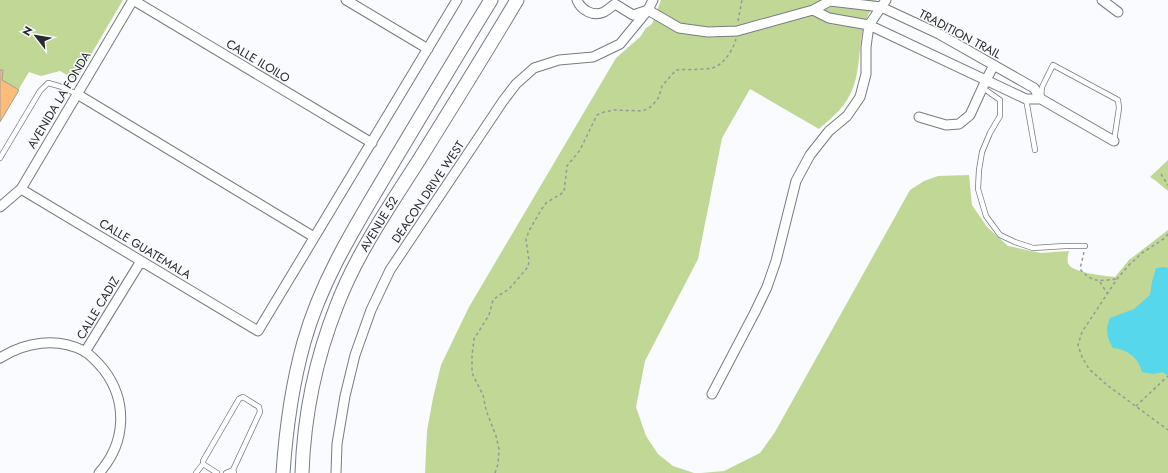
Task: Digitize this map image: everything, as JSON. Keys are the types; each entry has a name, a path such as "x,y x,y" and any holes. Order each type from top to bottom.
{"main road":[{"name":"AVENUE 52","path":"283,473 286,424 293,387 304,342 320,295 348,240 491,0"},
{"name":"AVENUE 52","path":"302,473 309,401 321,351 337,304 353,268 383,215 468,83 517,0"}],"street":[{"name":"AVENIDA LA FONDA","path":"0,208 20,189 133,0"},
{"name":"CALLE ILOILO","path":"133,0 372,143"},
{"path":"346,0 428,49"},
{"path":"77,94 314,237 457,0"},
{"path":"577,0 580,7 586,11 596,14 604,12 614,1 633,15 648,10 647,0"},
{"name":"DEACON DRIVE WEST","path":"336,473 337,444 345,396 355,355 371,310 390,270 503,101 516,84 534,68 559,60 593,57 620,44 648,10 653,0"},
{"path":"1102,0 1118,12"},
{"name":"TRADITION TRAIL","path":"648,10 679,28 708,32 737,31 813,10 830,1 884,4 1034,88 1041,99 1114,141"},
{"path":"712,394 767,286 776,261 796,182 810,154 829,131 847,116 860,97 866,74 866,47 869,25 884,4"},
{"name":"TRADITION TRAIL","path":"813,10 829,18 869,25 984,84 1026,99 1041,99"},
{"path":"918,117 946,126 959,124 970,115 994,65"},
{"name":"CALLE GUATEMALA","path":"20,189 258,331 314,237"},
{"name":"CALLE CADIZ","path":"100,473 114,453 120,434 122,413 117,394 110,378 85,352 141,260"},
{"path":"0,358 10,351 47,343 67,345 85,352"}],"lane":[{"path":"1041,99 1042,87 1054,65 1118,100 1119,108 1114,141"},
{"path":"0,158 40,92 48,84 58,86 77,94"},
{"path":"984,84 1000,100 1000,116 990,133 982,152 979,170 978,189 986,216 1000,235 1033,248 1085,246"},
{"path":"1026,99 1035,150"},
{"path":"196,473 203,464 203,461 239,399 243,397 259,407 260,412 234,471 226,473"},
{"path":"203,464 217,473"}],"path":[{"path":"494,473 498,464 499,450 496,436 486,410 483,395 472,373 474,339 489,315 493,300 509,289 528,267 530,260 526,239 529,230 546,203 564,192 566,166 580,150 597,115 614,110 633,112 643,111 652,106 659,97 662,86 676,70 712,68 720,64 732,49 736,41 738,16 742,0"},
{"path":"1161,174 1168,185"},
{"path":"1168,234 1165,238 1142,253 1117,279 1082,332 1078,345 1082,357 1089,369 1168,430"},
{"path":"1085,246 1080,269 1087,277 1099,281 1117,279"},
{"path":"1099,281 1107,293"},
{"path":"1136,406 1167,377"}],"green space":[{"path":"0,0 123,0 76,80 60,71 41,76 29,72 17,92 0,82"},
{"path":"661,0 876,0 863,30 858,70 850,95 839,110 819,129 750,89 722,138 698,259 645,361 636,407 646,436 658,454 673,466 694,473 425,473 427,431 441,365 469,307 616,58 640,37 646,28 652,24"},
{"path":"1168,160 1168,191 1150,177"},
{"path":"969,175 972,205 987,227 1008,246 1041,253 1069,251 1068,263 1075,269 1082,272 1115,277 1129,260 1168,230 1168,473 701,473 724,471 760,453 775,432 910,190 924,181 938,176"}],"water":[{"path":"1156,268 1168,268 1168,376 1163,372 1153,374 1142,372 1138,362 1132,355 1123,350 1113,348 1109,341 1107,330 1110,318 1134,309 1150,295"}],"building":[{"path":"0,70 3,70 2,80 19,90 0,122"}]}
